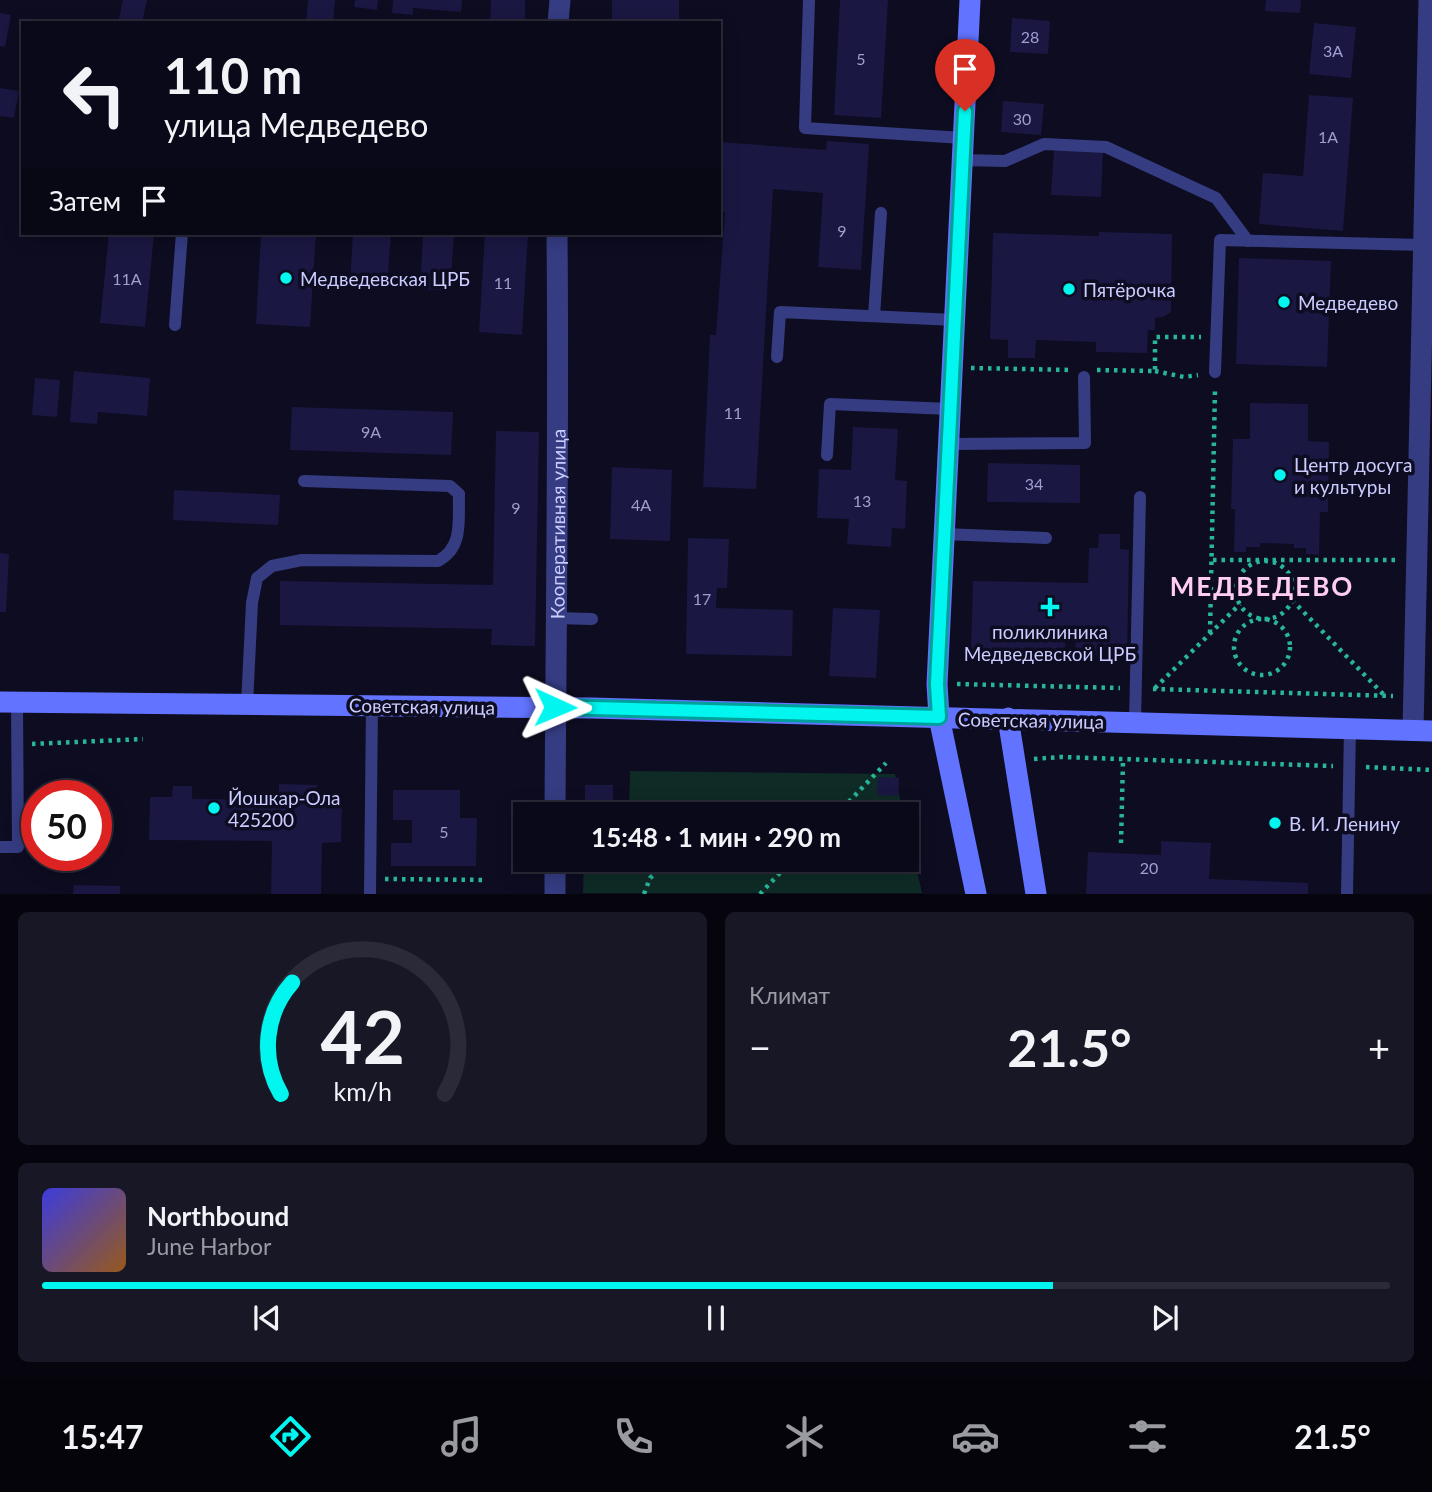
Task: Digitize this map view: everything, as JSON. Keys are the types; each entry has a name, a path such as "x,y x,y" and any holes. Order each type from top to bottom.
{"main road":[{"path":"970,0 937,684 939,717 976,894"},
{"name":"Советская улица","path":"8,702 555,707 1422,731"},
{"path":"1008,718 1036,894"}],"street":[{"path":"558,21 560,0"},
{"path":"1422,731 1414,697 1430,0"},
{"name":"Кооперативная улица","path":"555,802 559,401 556,235"},
{"path":"555,872 555,894"}],"lane":[{"path":"809,0 804,128 963,138"},
{"path":"962,160 1006,161 1044,144 1106,147 1216,198 1248,241"},
{"path":"874,316 881,212"},
{"path":"175,325 182,235"},
{"path":"1215,372 1220,240 1424,245"},
{"path":"777,357 780,312 954,320"},
{"path":"948,444 1085,443 1085,374"},
{"path":"827,455 830,404 950,410"},
{"path":"247,704 252,603 257,578 272,566 302,560 438,561 450,555 457,539 459,494 450,486 304,481"},
{"path":"1135,722 1140,496"},
{"path":"944,534 1046,538"},
{"path":"555,618 592,619"},
{"path":"0,848 18,847 17,745 8,702"},
{"path":"370,894 372,705"},
{"path":"1346,894 1350,729"}],"path":[{"path":"1155,371 1156,337 1216,337"},
{"path":"962,368 1072,370"},
{"path":"1085,374 1155,371 1184,377 1215,372 1210,633"},
{"path":"1213,560 1417,560"},
{"path":"1264,560 1253,563 1239,577 1236,587 1240,604 1254,617 1265,619 1274,622 1283,629 1290,647 1289,656 1276,672 1257,675 1247,672 1239,665 1233,646 1235,636 1246,624 1255,620 1265,619 1279,615 1292,600 1294,590 1290,575 1283,567 1264,560"},
{"path":"1292,600 1385,696"},
{"path":"1154,689 1240,604"},
{"path":"949,684 1414,697"},
{"path":"17,745 143,739"},
{"path":"1013,760 1061,758 1432,769"},
{"path":"1121,843 1123,760"},
{"path":"849,802 886,763"},
{"path":"644,894 650,878 657,872"},
{"path":"760,894 781,872"},
{"path":"370,879 487,880"}],"green space":[{"path":"630,771 895,774 901,802 629,802"},
{"path":"584,872 917,872 922,893 583,893"}],"building":[{"path":"123,0 147,0 142,21 118,21"},
{"path":"308,0 335,0 333,21 306,21"},
{"path":"355,0 378,0 377,10 354,7"},
{"path":"393,0 462,0 461,12 413,8 413,15 392,13"},
{"path":"491,0 525,0 525,21 490,21"},
{"path":"612,0 679,0 679,21 612,21"},
{"path":"840,0 888,0 881,118 834,115"},
{"path":"1266,0 1301,0 1300,13 1265,11"},
{"path":"0,13 11,15 5,47 0,46"},
{"path":"1012,18 1050,21 1048,54 1010,52"},
{"path":"1314,23 1356,27 1351,78 1309,74"},
{"path":"0,88 19,91 14,118 0,116"},
{"path":"1309,95 1353,98 1343,231 1259,224 1263,173 1303,176"},
{"path":"1003,101 1044,104 1041,135 1001,132"},
{"path":"827,141 869,144 861,270 818,267 823,193 773,189 756,489 703,487 710,335 716,335 725,212 721,211 721,142 826,150"},
{"path":"1054,149 1103,152 1101,197 1051,195"},
{"path":"1099,232 1172,234 1171,312 1155,318 1155,330 1148,330 1147,353 1096,352 1096,342 1036,340 1035,358 1008,358 1008,340 990,339 993,233 1099,236"},
{"path":"109,235 154,235 145,327 100,323"},
{"name":"Медведевская ЦРБ","path":"261,235 316,235 310,327 256,324"},
{"name":"Медведевская ЦРБ","path":"353,235 391,235 387,288 350,286"},
{"name":"Медведевская ЦРБ","path":"423,235 454,235 450,291 420,289"},
{"name":"Медведевская ЦРБ","path":"485,235 528,235 522,335 479,332"},
{"path":"1239,258 1331,261 1327,367 1236,364"},
{"path":"74,371 150,378 147,416 98,412 97,424 70,422"},
{"path":"35,378 60,380 57,417 32,415"},
{"name":"Центр досуга и культуры","path":"1250,403 1308,404 1308,441 1329,442 1328,512 1320,512 1319,555 1306,554 1306,548 1294,548 1294,544 1260,543 1260,547 1246,547 1246,552 1234,552 1235,509 1231,509 1233,439 1250,439"},
{"path":"292,407 453,412 451,455 290,450"},
{"path":"853,427 898,429 895,480 907,481 905,529 892,528 891,547 847,544 849,519 817,518 819,469 851,470"},
{"path":"496,431 539,432 535,646 491,645 492,629 280,625 280,581 493,585"},
{"path":"988,463 1080,465 1080,503 987,502"},
{"path":"612,467 672,470 670,541 610,539"},
{"path":"174,490 280,495 278,525 173,520"},
{"name":"поликлиника Медведевской ЦРБ","path":"1099,534 1120,534 1120,549 1129,550 1127,656 1075,655 1076,631 1065,631 1065,655 971,653 973,581 1088,583 1089,548 1098,548"},
{"path":"688,538 729,539 727,588 717,588 716,608 793,610 792,656 686,654"},
{"path":"0,553 9,554 6,612 0,612"},
{"path":"833,608 880,610 876,678 829,676"},
{"path":"878,777 899,778 898,796 877,795"},
{"path":"279,784 317,785 317,799 342,799 341,842 322,843 321,894 271,894 272,841 149,840 150,797 172,797 173,786 192,786 192,799 279,800"},
{"path":"585,785 613,785 613,802 585,802"},
{"path":"393,790 460,790 460,818 477,818 476,866 391,866 391,843 412,843 412,820 393,820"},
{"path":"1161,841 1211,843 1209,879 1308,883 1308,894 1086,894 1088,852 1161,855"},
{"path":"74,885 120,886 120,894 73,894"}],"place":[{"name":"Медведевская ЦРБ","path":"286,278"},
{"name":"Пятёрочка","path":"1069,289"},
{"name":"Медведево","path":"1284,302"},
{"name":"Центр досуга и культуры","path":"1280,475"},
{"name":"поликлиника Медведевской ЦРБ","path":"1050,607"},
{"name":"Йошкар-Ола 425200","path":"214,808"},
{"name":"В. И. Ленину","path":"1275,823"}],"district":[{"name":"МЕДВЕДЕВО","path":"1262,586"}],"route":[{"path":"555,707 939,717 937,684 965,111"}]}
